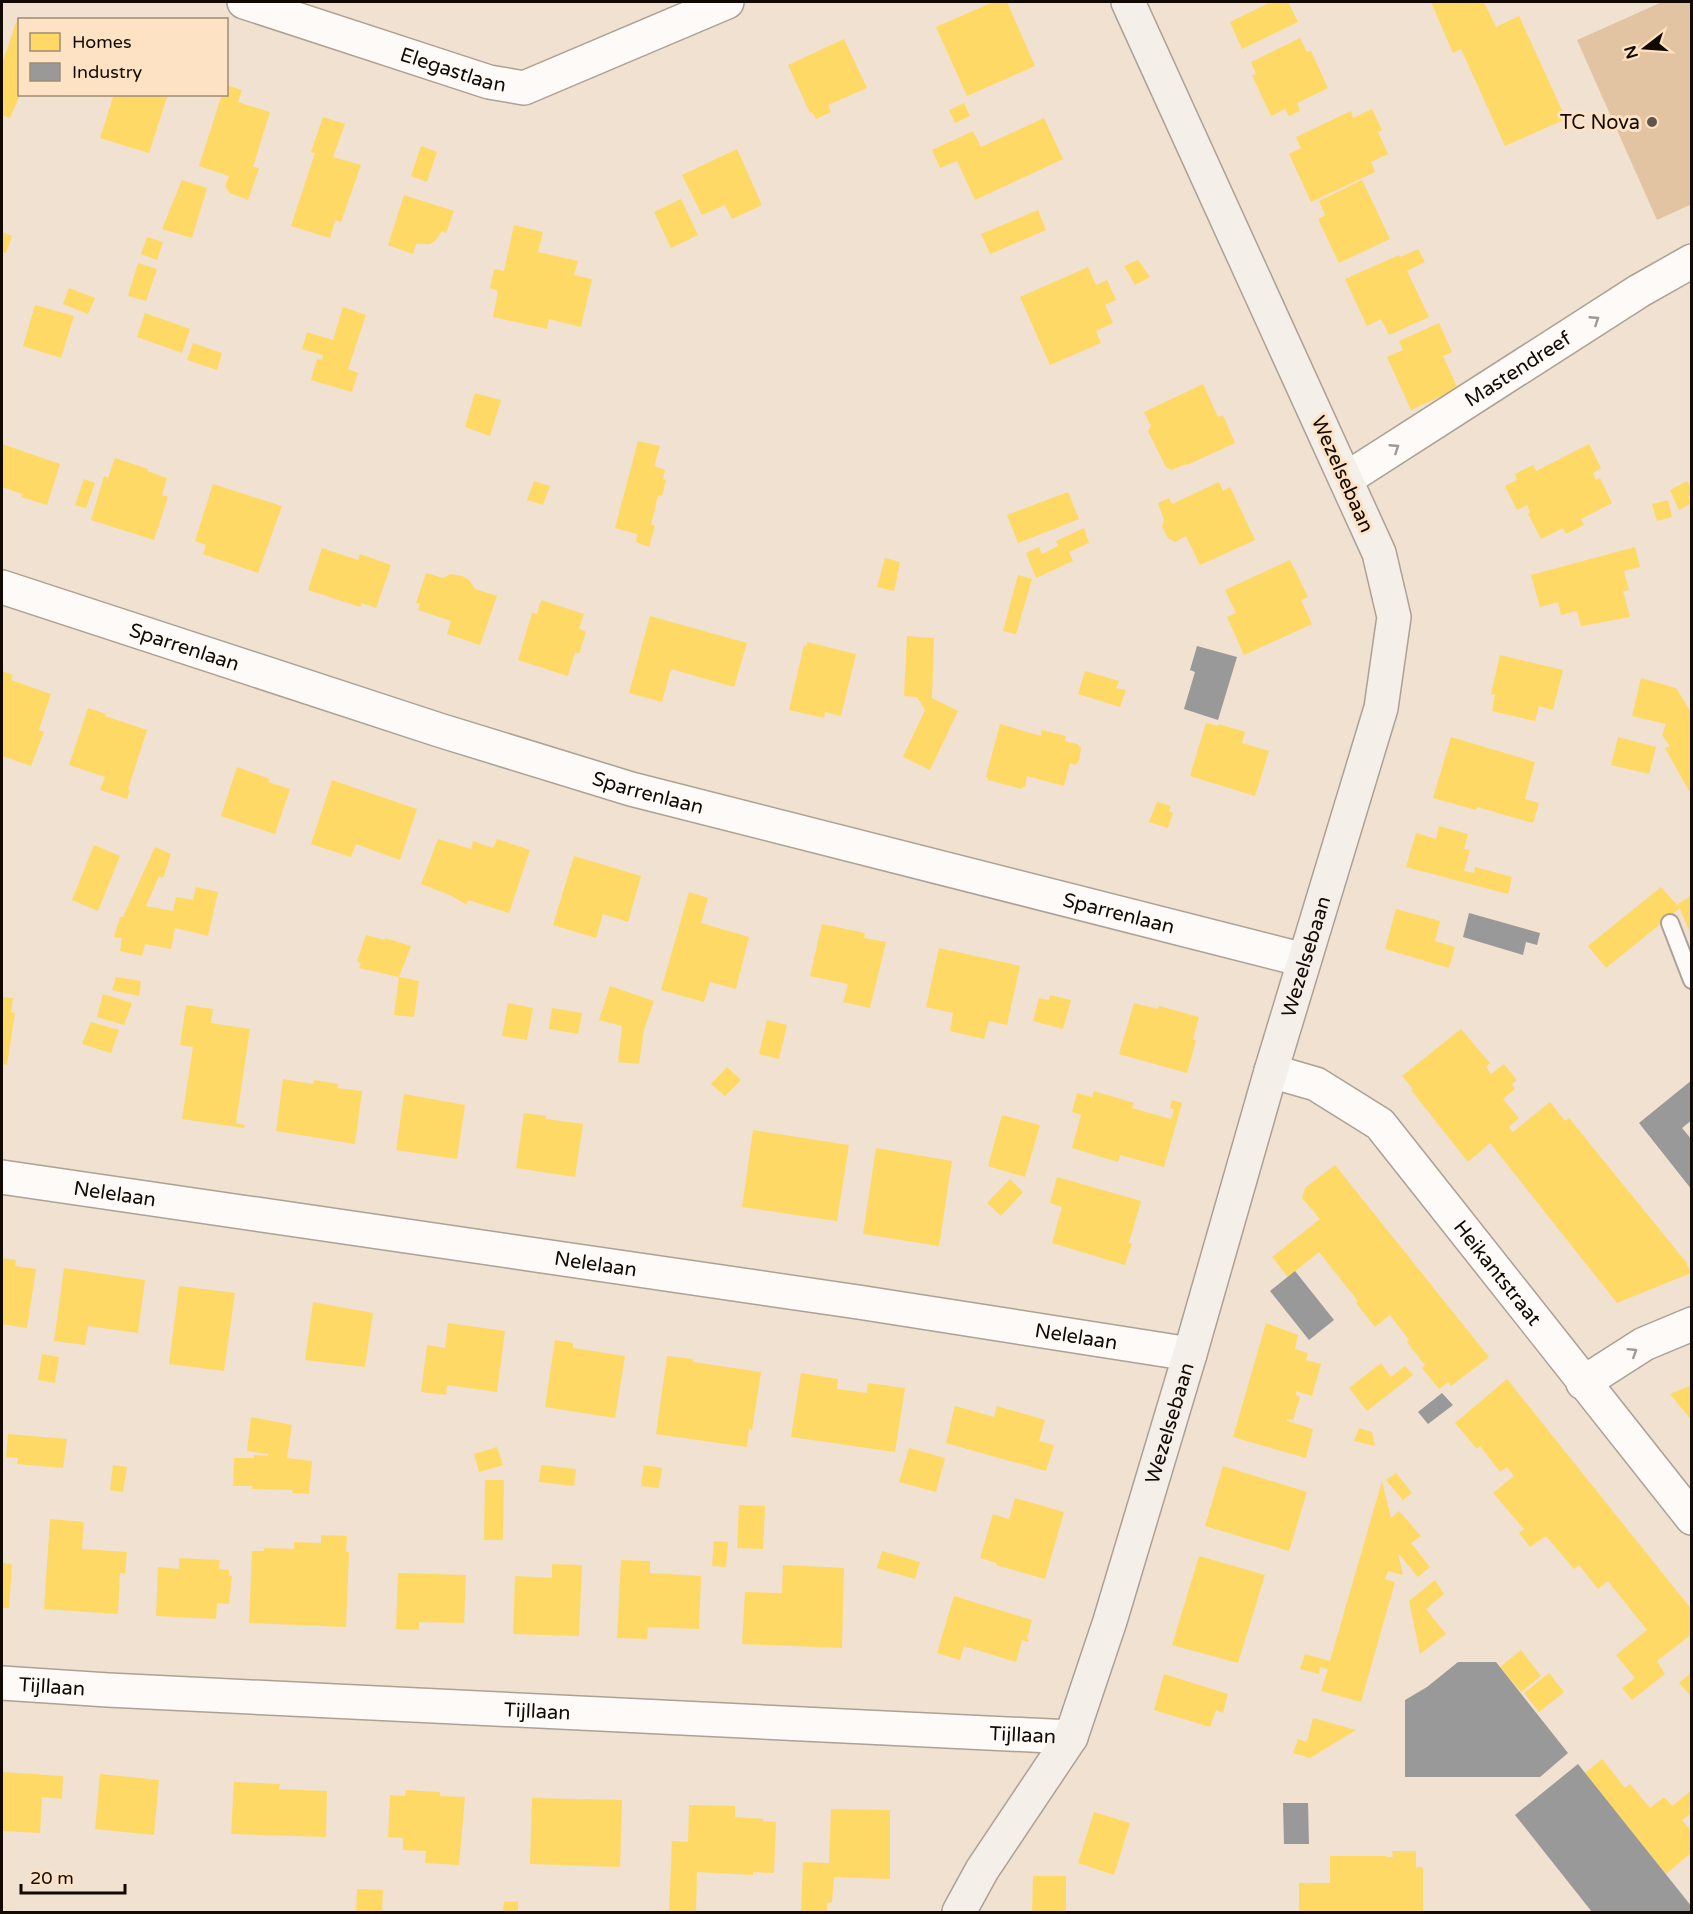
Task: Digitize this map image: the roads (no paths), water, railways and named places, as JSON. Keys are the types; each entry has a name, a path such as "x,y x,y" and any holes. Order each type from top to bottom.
{"street":[{"name":"Elegastlaan","path":"244,2 489,82 524,88 727,2"},
{"name":"Wezelsebaan","path":"959,1912 982,1870 1071,1737 1110,1621 1271,1071 1381,708 1394,617 1379,553 1128,2"},
{"name":"Mastendreef","path":"1346,480 1639,291 1692,261"},
{"name":"Sparrenlaan","path":"2,587 428,727 631,789 1304,960"},
{"name":"Heikantstraat","path":"1271,1071 1316,1084 1380,1124 1692,1518"},
{"name":"Nelelaan","path":"2,1177 870,1304 1190,1354"},
{"path":"1583,1383 1644,1344 1692,1324"},
{"name":"Tijllaan","path":"2,1683 1071,1737"}],"lane":[{"path":"1670,923 1692,980"}],"place":[{"name":"TC Nova","path":"1652,122"}]}
